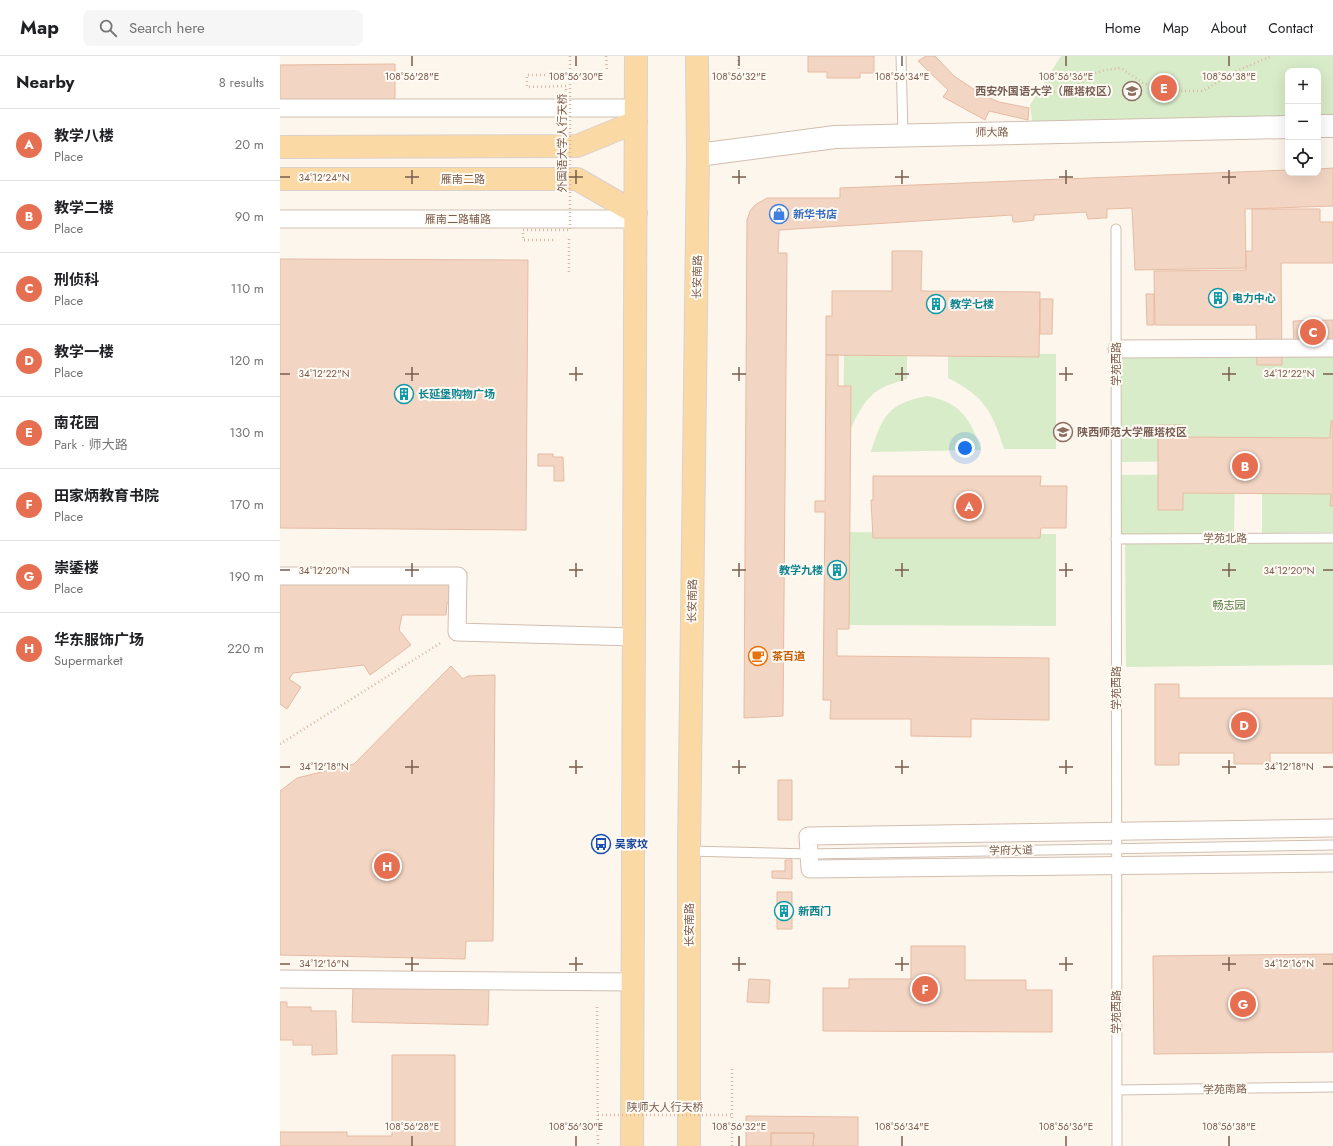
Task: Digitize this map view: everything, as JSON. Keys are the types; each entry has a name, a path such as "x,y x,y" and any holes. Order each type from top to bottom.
{"main road":[{"path":"632,1146 636,56"},
{"name":"长安南路","path":"689,1146 689,851 698,56"},
{"path":"280,147 577,146 636,115"},
{"name":"雁南二路","path":"280,179 577,179 636,216"}],"street":[{"path":"280,108 636,115"},
{"path":"1321,126 1333,126"},
{"name":"师大路","path":"698,155 834,137 903,134 1285,127"},
{"name":"雁南二路辅路","path":"280,219 636,216"},
{"path":"1116,349 1333,348"},
{"path":"280,576 458,576 457,632 635,637"},
{"path":"1333,828 1116,840 808,836 810,869 1333,863"},
{"path":"280,979 633,982"}],"lane":[{"path":"901,56 903,134"},
{"name":"学苑西路","path":"1116,229 1115,866 1117,1146"},
{"name":"学苑北路","path":"1116,539 1333,538"},
{"path":"1116,840 1333,845"},
{"path":"689,851 809,854"},
{"name":"学苑南路","path":"1116,1090 1333,1087"}],"path":[{"name":"外国语大学人行天桥","path":"569,272 570,56"},
{"path":"606,56 607,70"},
{"path":"738,56 739,73"},
{"path":"1034,89 1054,92 1073,91 1085,78 1100,69 1121,68 1143,84 1176,91 1203,91 1236,72 1272,56"},
{"path":"566,86 527,87 527,75 570,75"},
{"path":"552,240 522,240 522,230 570,230"},
{"path":"280,744 457,632"},
{"path":"597,1007 598,1146"},
{"path":"732,1067 732,1146"},
{"name":"陕师大人行天桥","path":"598,1115 732,1115"}],"green space":[{"name":"西安外国语大学（雁塔校区）","path":"1061,56 1333,56 1333,126 1321,126 1321,68 1285,68 1285,127 1069,131 1032,121 1030,105"},
{"path":"1333,352 1333,460 1122,462 1121,355"},
{"path":"844,354 907,354 907,379 886,386 870,397 858,414 843,451"},
{"path":"948,354 1056,354 1056,449 1004,449 991,415 985,406 971,392 948,378"},
{"path":"927,396 948,403 963,414 973,429 981,450 871,452 879,429 889,413 895,407 914,399"},
{"path":"1333,471 1333,532 1262,533 1262,472"},
{"path":"1235,474 1234,536 1120,536 1120,475"},
{"path":"842,532 1056,534 1056,626 841,625"},
{"name":"畅志园","path":"1333,543 1333,665 1126,667 1125,544"}],"building":[{"path":"808,56 874,56 874,73 860,73 860,78 827,78 827,72 808,72"},
{"path":"926,56 935,56 954,76 981,94 999,102 1029,108 1028,120 989,111 985,120 943,97 948,90 918,61"},
{"path":"395,64 395,102 280,103 280,65"},
{"path":"1333,168 1333,206 1245,209 1246,268 1135,270 1132,208 1107,209 1107,218 1088,219 1086,212 1034,215 1034,220 1017,222 1013,222 1012,215 779,230 778,253 787,253 783,716 744,718 747,220 750,211 755,205 767,198 840,198 840,188 1285,170 1285,176 1321,176 1321,169"},
{"name":"电力中心","path":"1252,209 1320,209 1320,222 1333,222 1333,263 1281,263 1282,365 1257,365 1256,325 1155,325 1154,271 1246,270 1246,251 1252,251"},
{"name":"教学七楼","path":"892,251 922,251 921,291 1040,292 1039,357 826,355 826,316 832,316 832,291 892,291"},
{"name":"长延堡购物广场","path":"280,259 528,260 526,530 280,528"},
{"path":"1146,294 1154,294 1154,325 1147,325"},
{"path":"1040,299 1053,299 1052,334 1040,334"},
{"path":"1333,320 1333,344 1294,344 1293,321"},
{"name":"教学九楼","path":"826,355 838,355 838,386 851,386 849,629 837,629 837,656 1049,658 1049,720 971,719 971,737 911,736 911,719 830,719 831,700 823,700 825,512 815,512 815,501 825,501"},
{"path":"1331,421 1333,421 1333,506 1330,506 1331,494 1183,493 1183,510 1158,510 1158,425 1182,425 1181,437 1330,438"},
{"path":"538,454 553,454 553,457 563,457 564,481 554,481 554,466 538,466"},
{"path":"873,476 1041,476 1040,486 1067,486 1066,528 1041,528 1040,538 873,538 871,500 873,500"},
{"path":"280,572 467,572 465,603 447,603 446,615 402,615 399,630 411,645 370,675 364,665 293,673 289,679 301,687 287,709 280,704"},
{"path":"451,666 463,679 468,676 495,675 493,941 466,941 465,959 280,955 280,791 297,778 354,764"},
{"path":"1155,684 1179,684 1179,698 1333,698 1333,753 1270,753 1270,764 1234,764 1234,753 1179,753 1179,765 1155,765"},
{"path":"778,780 792,780 792,820 778,820"},
{"path":"785,860 792,860 792,879 772,878 772,871 785,871"},
{"name":"新西门","path":"777,892 792,892 792,929 777,929"},
{"path":"911,946 965,946 965,980 1026,980 1026,990 1052,990 1052,1032 823,1031 823,988 849,988 849,979 911,979"},
{"path":"1333,954 1333,1052 1154,1054 1153,956"},
{"path":"749,979 770,980 769,1003 747,1002"},
{"path":"353,986 489,988 488,1025 352,1022"},
{"path":"280,1002 287,1002 287,1007 311,1007 311,1011 336,1011 337,1054 312,1055 312,1045 293,1045 293,1040 280,1040"},
{"path":"392,1055 455,1055 455,1146 280,1146 280,1132 347,1132 347,1136 392,1136"},
{"path":"746,1116 858,1117 858,1146 813,1146 814,1133 771,1133 771,1146 746,1146"},
{"path":"771,1133 814,1133 813,1146 771,1146"}],"place":[{"name":"南花园","path":"1164,88"},
{"name":"西安外国语大学（雁塔校区）","path":"1132,91"},
{"name":"新华书店","path":"779,214"},
{"name":"电力中心","path":"1218,298"},
{"name":"教学七楼","path":"936,304"},
{"name":"刑侦科","path":"1313,332"},
{"name":"长延堡购物广场","path":"404,394"},
{"name":"陕西师范大学雁塔校区","path":"1063,432"},
{"name":"教学二楼","path":"1245,466"},
{"name":"教学八楼","path":"969,506"},
{"name":"教学九楼","path":"837,570"},
{"name":"茶百道","path":"758,656"},
{"name":"教学一楼","path":"1244,725"},
{"name":"吴家坟","path":"601,844"},
{"name":"华东服饰广场","path":"387,866"},
{"name":"新西门","path":"784,911"},
{"name":"田家炳教育书院","path":"925,989"},
{"name":"崇鋈楼","path":"1243,1004"}]}
